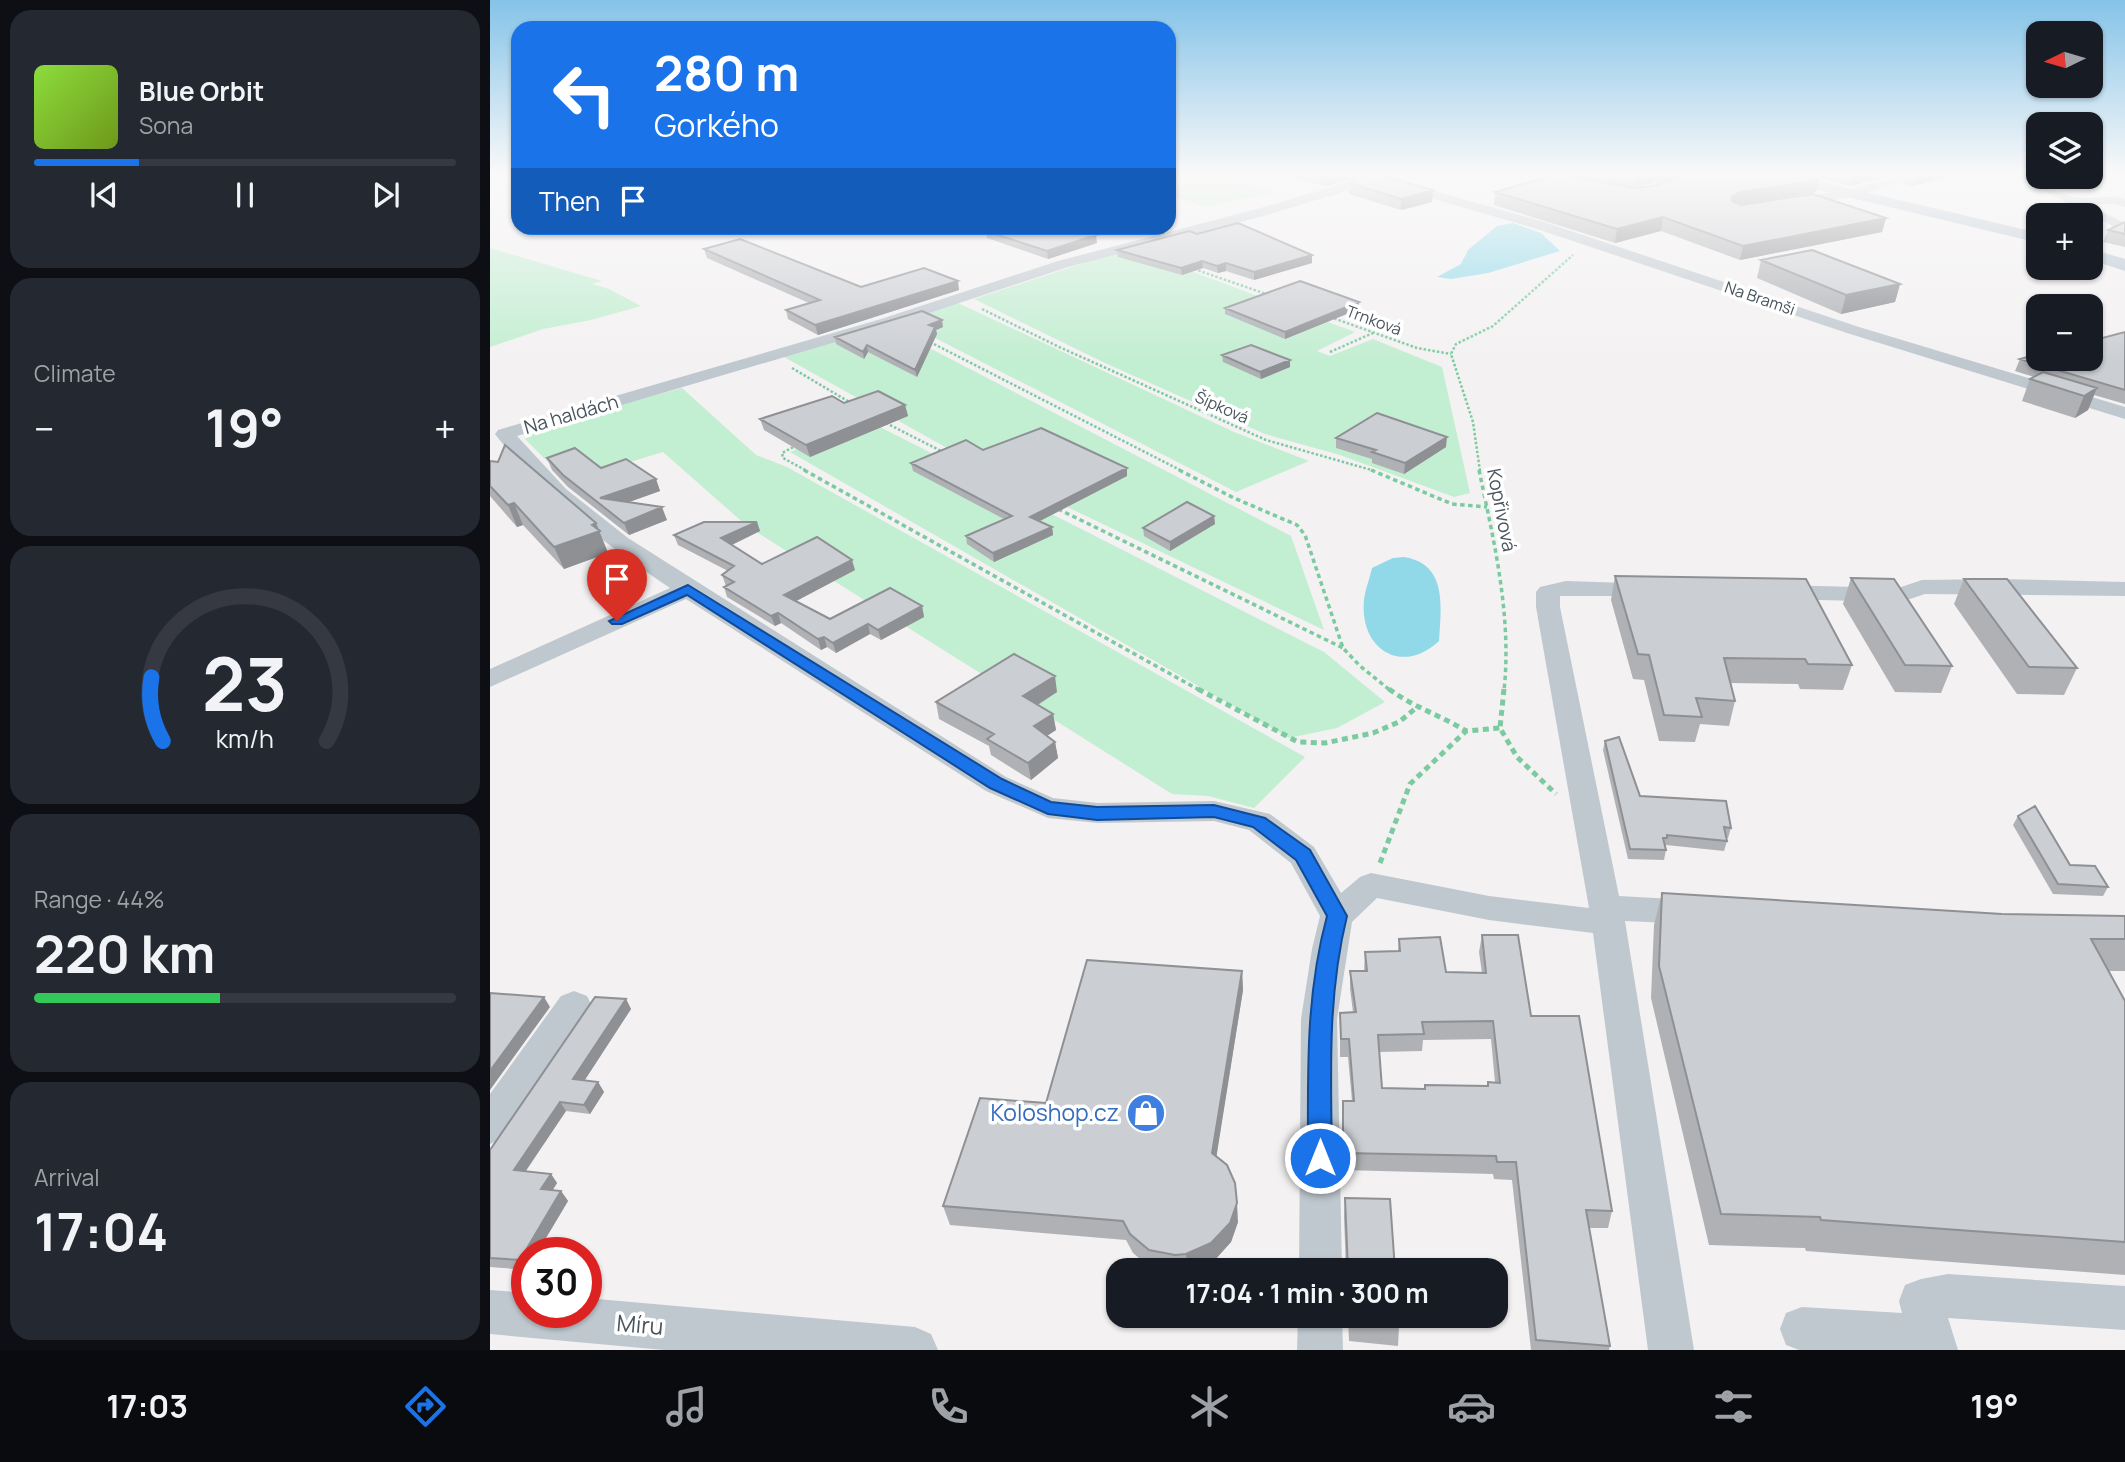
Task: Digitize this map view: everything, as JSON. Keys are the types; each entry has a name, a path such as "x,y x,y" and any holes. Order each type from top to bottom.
{"main road":[{"path":"2103,258 2125,265"}],"street":[{"name":"Na haldách","path":"497,436 887,322 1063,264 1166,237"},
{"name":"Na Bramši","path":"1575,237 1853,330 2125,412"},
{"name":"Na haldách","path":"497,436 582,516 688,589 996,784 1048,808 1097,813 1214,811 1259,822 1303,855 1337,916"},
{"path":"1761,592 1901,595 1922,587 2125,589"},
{"path":"1671,1350 1607,915 1548,607 1548,592 1566,588 1678,590"},
{"path":"490,679 688,589"},
{"path":"1320,1258 1319,1019 1329,949 1337,916 1371,885 1450,904 1531,916 1728,914"},
{"path":"490,1126 574,1006"},
{"path":"1802,1329 1933,1344 1921,1301 1948,1296 2125,1308"},
{"name":"Míru","path":"490,1312 786,1345 915,1350"},
{"path":"1320,1328 1320,1350"}],"path":[{"path":"1451,354 1456,344 1493,326 1591,242"},
{"path":"1193,268 1271,296"},
{"name":"Šípková","path":"958,299 1001,316 1057,346 1266,440 1365,467 1452,504 1487,507"},
{"name":"Trnková","path":"1322,314 1417,348 1451,354"},
{"path":"887,322 1001,377 1234,498 1297,525 1305,535 1343,648"},
{"path":"1330,352 1374,333"},
{"name":"Kopřivová","path":"1451,354 1473,422 1497,555 1508,654 1500,728"},
{"path":"770,356 852,404"},
{"path":"886,423 945,453"},
{"path":"799,444 787,448 782,453 783,458 1298,742 1325,744 1373,733 1398,722 1416,708"},
{"path":"1054,507 1343,648 1360,666 1416,708 1448,720 1465,731 1500,728 1517,757 1546,787 1588,818"},
{"path":"1371,885 1410,784 1465,731"}],"green space":[{"path":"490,248 602,281 592,284 609,289 641,306 591,320 543,329 490,347"},
{"path":"1129,248 1355,332 1317,351 1330,356 1373,339 1442,367 1470,493 1454,497 1340,455 1265,434 1105,363 974,299"},
{"path":"958,303 1234,432 1309,461 1236,492 902,321"},
{"path":"887,326 1291,536 1324,630 965,458 784,357"},
{"path":"682,388 756,455 787,467 1305,757 1254,808 1208,796 1172,794 747,526 663,452 567,481 525,439 542,426"},
{"path":"870,422 1324,652 1385,702 1337,728 1289,738 790,452"}],"water":[{"path":"1484,237 1545,237 1560,251 1488,273 1451,279 1437,277 1461,264 1468,250"},
{"path":"1404,557 1418,561 1428,568 1439,589 1440,601 1439,641 1425,651 1411,656 1386,652 1376,644 1368,632 1364,617 1365,592 1372,568 1393,558"}],"building":[{"path":"1004,237 1090,237 1047,251"},
{"path":"1166,237 1270,237 1312,255 1254,272 1226,263 1217,266 1202,261 1181,268 1117,250"},
{"path":"1718,237 1789,237 1743,246"},
{"path":"740,239 861,287 924,268 958,281 815,325 786,310 820,300 704,249"},
{"path":"1812,250 1900,284 1846,295 1761,260"},
{"path":"1300,281 1359,302 1285,332 1225,308"},
{"path":"922,311 942,320 929,325 935,327 915,370 867,345 863,352 835,337"},
{"path":"2125,332 2125,390 2061,371 2103,371 2103,338"},
{"path":"1251,345 1290,360 1260,372 1222,355"},
{"path":"2043,372 2097,388 2084,396 2030,379"},
{"path":"878,391 905,405 806,445 760,419 832,396 844,403"},
{"path":"1377,413 1447,437 1405,463 1372,452 1376,450 1336,438"},
{"path":"1041,428 1127,468 1030,517 1052,527 993,553 966,536 1012,516 911,463 966,440 983,450"},
{"path":"505,445 596,523 592,525 600,531 554,547 514,503 508,505 490,486 490,461 498,462"},
{"path":"575,448 601,468 626,459 656,479 600,498 662,507 624,523 563,475 547,458"},
{"path":"1187,502 1214,516 1170,542 1143,528"},
{"path":"704,522 757,522 721,538 762,564 817,537 852,560 784,595 830,619 890,588 922,606 878,630 868,624 833,643 824,637 818,639 778,613 771,616 724,587 734,582 722,575 734,566 674,535"},
{"path":"1615,576 1806,579 1852,665 1808,664 1805,659 1724,658 1735,701 1696,698 1702,717 1664,715 1649,655 1638,654"},
{"path":"1851,578 1894,579 1952,666 1905,665"},
{"path":"1964,579 2007,579 2077,668 2029,667"},
{"path":"1014,654 1055,676 1023,696 1053,714 1034,726 1055,742 1028,763 987,739 994,734 936,702"},
{"path":"1619,737 1640,796 1726,801 1731,828 1724,827 1727,841 1667,835 1667,838 1663,838 1666,850 1630,849 1605,741"},
{"path":"2035,806 2070,865 2095,866 2108,887 2058,884 2018,816"},
{"path":"1662,893 2002,914 2125,916 2125,939 2091,939 2125,1001 2125,1242 1821,1220 1820,1217 1721,1214 1659,966"},
{"path":"1482,935 1518,935 1531,1016 1579,1016 1612,1211 1586,1210 1610,1346 1536,1340 1516,1162 1497,1162 1496,1156 1343,1153 1343,1101 1354,1101 1349,1039 1341,1039 1340,1013 1356,1012 1350,971 1367,971 1365,952 1400,951 1399,939 1440,937 1446,972 1486,973","holes":["1493,1021 1500,1083 1488,1082 1488,1086 1425,1085 1425,1089 1382,1088 1378,1035 1424,1034 1422,1022"]},
{"path":"1087,960 1242,971 1212,1153 1227,1165 1235,1183 1237,1203 1230,1223 1211,1243 1186,1254 1175,1255 1149,1250 1130,1234 1123,1221 943,1206 980,1098 1046,1103"},
{"path":"490,993 544,997 490,1071"},
{"path":"595,997 626,999 573,1079 598,1082 584,1105 560,1102 514,1170 551,1174 541,1189 561,1191 534,1237 511,1237 511,1259 490,1258 490,1150"},
{"path":"1345,1198 1390,1199 1394,1258 1348,1258"}],"place":[{"name":"Koloshop.cz","path":"1146,1113"}],"route":[{"path":"617,621 688,589 996,784 1048,808 1097,813 1214,811 1259,822 1303,855 1337,916 1329,949 1319,1019 1320,1158"}]}
